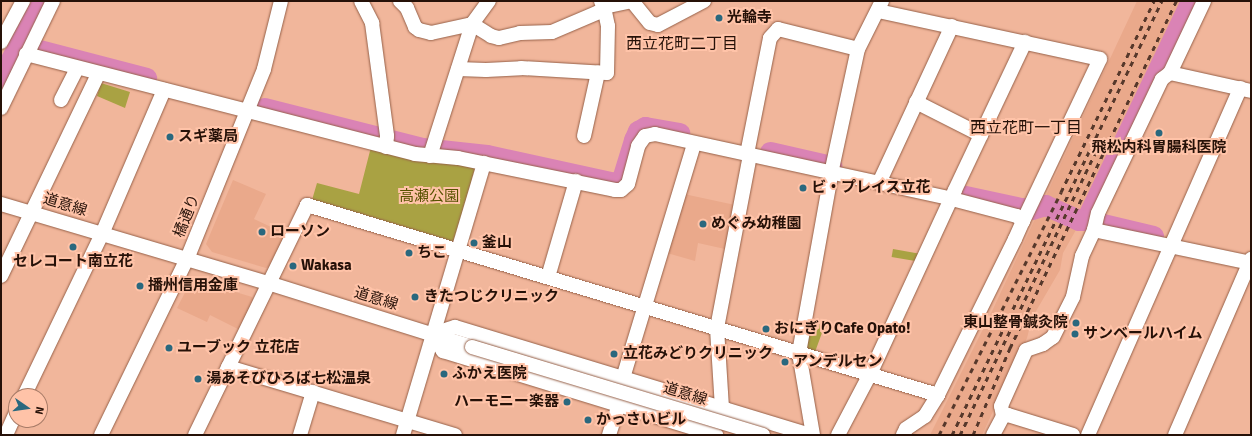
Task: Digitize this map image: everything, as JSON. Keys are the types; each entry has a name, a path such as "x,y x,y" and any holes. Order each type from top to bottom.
{"street":[{"path":"1,42 23,1"},
{"path":"1,108 53,1"},
{"name":"橘通り","path":"101,435 187,259 264,69 281,1"},
{"path":"361,1 372,22 386,142"},
{"path":"431,152 472,24 489,1"},
{"path":"602,4 632,1 650,23 658,25 704,1"},
{"path":"993,435 1003,416 1001,406 1026,350 1044,344 1053,337 1073,297 1082,256 1095,225 1098,213 1162,79 1170,73 1204,1"},
{"path":"406,3 415,27 419,30 431,33 472,24 491,36 499,38 520,33 552,32 599,12 602,4"},
{"path":"458,69 486,70 522,68 606,73 608,26 602,4"},
{"path":"433,334 455,327 812,435 800,353 833,168 858,49 880,6 952,26 1100,59 938,395 925,416 906,429 903,435"},
{"path":"881,179 952,26"},
{"path":"433,334 443,351 715,435 722,408 717,328 748,151 770,38 778,29 858,49"},
{"path":"838,435 870,374 1025,42"},
{"path":"26,54 98,74 248,111 458,158 621,190 628,184 638,146 645,136 655,134 694,144 748,151 833,168 953,195 1017,216 1026,212"},
{"path":"61,100 76,68"},
{"path":"584,136 598,73"},
{"path":"1088,435 1172,242 1245,90 1170,73"},
{"path":"1,276 98,74"},
{"path":"28,388 102,234 164,90"},
{"path":"916,102 981,135"},
{"path":"622,378 646,306 694,144"},
{"path":"403,435 484,163"},
{"path":"548,277 576,181"},
{"name":"道意線","path":"1,204 268,283 762,435"},
{"path":"195,435 307,205 938,395"},
{"path":"1095,225 1172,242 1250,262 1175,435"},
{"path":"228,367 455,435"},
{"path":"300,435 313,392"},
{"path":"609,435 619,405"},
{"path":"1003,416 1008,415 1073,435"}],"shaded area":[{"path":"31,1 47,1 1,93 1,57"},
{"path":"1137,1 1189,1 1085,218 1078,222 1077,228 1063,253 1060,270 1032,318 1027,338 982,435 930,435 993,309"},
{"path":"233,180 266,194 254,219 286,234 271,266 266,268 212,252 206,244"},
{"name":"めぐみ幼稚園","path":"684,194 735,205 725,249 698,243 695,261 667,253"},
{"path":"196,280 252,297 254,301 240,330 210,315 207,322 177,308 190,283"}],"green space":[{"path":"101,83 130,92 125,108 97,96"},
{"name":"高瀬公園","path":"371,147 476,164 456,239 451,242 312,200 317,183 359,194"},
{"path":"893,249 920,254 918,262 892,257"},
{"path":"820,323 827,325 825,330 823,330 815,352 808,350 806,345 809,328 819,329"}],"waterway":[{"path":"956,194 1021,208 1032,209 1045,205 1079,220 1086,220 1191,1"},
{"path":"35,49 146,78"},
{"path":"264,108 422,148 487,155 615,183 622,179 638,131 645,127 679,133"},
{"path":"770,152 831,166"},
{"path":"1086,220 1153,236"}],"railway":[{"path":"939,435 1061,192 1154,1"},
{"path":"952,435 1162,1"},
{"path":"973,435 1010,348 1176,1"},
{"path":"960,435 1100,143"}],"place":[{"name":"光輪寺","path":"719,18"},
{"name":"飛松内科胃腸科医院","path":"1159,133"},
{"name":"スギ薬局","path":"170,137"},
{"name":"ビ・プレイス立花","path":"803,188"},
{"name":"めぐみ幼稚園","path":"703,224"},
{"name":"ローソン","path":"262,232"},
{"name":"釜山","path":"474,243"},
{"name":"セレコート南立花","path":"73,247"},
{"name":"ちこ","path":"409,253"},
{"name":"Wakasa","path":"293,266"},
{"name":"播州信用金庫","path":"140,286"},
{"name":"きたつじクリニック","path":"415,297"},
{"name":"東山整骨鍼灸院","path":"1076,323"},
{"name":"おにぎりCafe Opato!","path":"766,329"},
{"name":"サンベールハイム","path":"1075,334"},
{"name":"ユーブック 立花店","path":"169,348"},
{"name":"立花みどりクリニック","path":"614,354"},
{"name":"アンデルセン","path":"785,362"},
{"name":"ふかえ医院","path":"444,374"},
{"name":"湯あそびひろば七松温泉","path":"198,379"},
{"name":"ハーモニー楽器","path":"567,402"},
{"name":"かっさいビル","path":"588,420"}],"district":[{"name":"西立花町二丁目","path":"682,44"},
{"name":"西立花町一丁目","path":"1026,128"}]}
